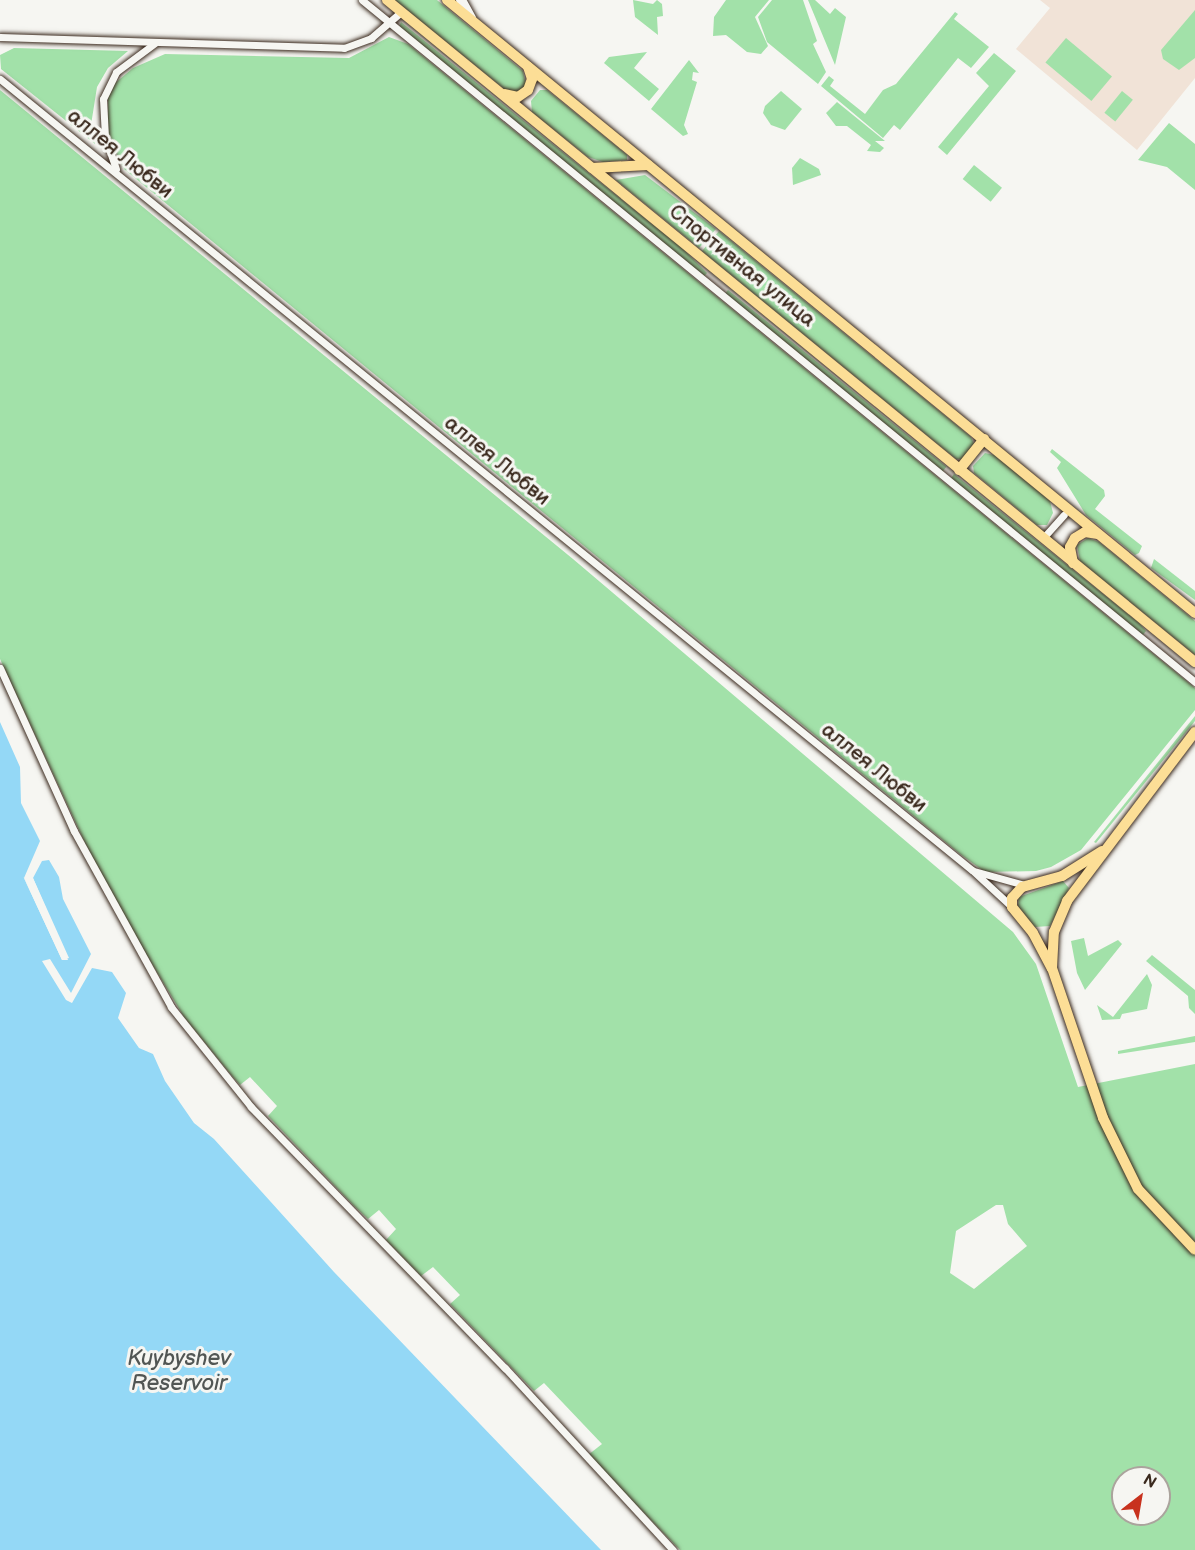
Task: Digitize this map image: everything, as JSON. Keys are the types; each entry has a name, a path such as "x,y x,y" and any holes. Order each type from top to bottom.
{"main road":[{"name":"Спортивная улица","path":"387,0 1195,662"},
{"name":"Спортивная улица","path":"447,0 1195,613"},
{"path":"461,0 473,21"},
{"path":"502,93 518,96 528,90 532,79 527,65"},
{"path":"592,168 648,165"},
{"path":"959,470 984,439"},
{"path":"1073,563 1070,547 1079,534 1090,532 1104,537"},
{"path":"1173,595 1195,606"},
{"path":"1052,968 1054,932 1074,892 1102,851 1195,732"},
{"path":"1102,851 1062,876 1027,885 1015,894 1012,907 1033,933 1052,968 1118,1151 1138,1189 1195,1250"},
{"path":"1062,876 1074,883 1074,892"},
{"path":"1033,933 1043,938 1054,932"}],"street":[{"path":"362,0 1195,682"},
{"path":"1,38 344,48 371,38 390,24 401,12"},
{"path":"117,172 105,137 103,99 116,72 154,43"},
{"name":"аллея Любви","path":"0,79 972,870 1012,907"},
{"path":"1043,538 1064,515"},
{"path":"0,668 74,831 171,1007 251,1107 505,1368 673,1550"},
{"name":"аллея Любви","path":"972,870 1027,885"}],"shaded area":[{"path":"1040,0 1195,0 1195,78 1137,150 1016,49 1050,8"}],"green space":[{"path":"395,0 437,0 523,71 526,85 519,92 508,92"},
{"path":"633,0 653,4 657,0 662,4 663,16 657,17 658,35 635,17"},
{"path":"726,0 769,0 755,17 768,46 761,54 747,52 726,35 713,36 714,17"},
{"path":"772,0 803,0 817,41 813,44 826,72 818,84 767,42 758,17"},
{"path":"808,0 815,0 830,14 835,8 846,17 835,65"},
{"path":"1195,10 1195,58 1179,70 1163,59 1161,50"},
{"path":"955,12 958,14 954,19 989,47 971,68 958,58 900,130 894,125 883,138 821,86 829,76 834,80 830,86 865,114 883,90 896,84"},
{"path":"401,22 683,249 707,273 703,278 399,27"},
{"path":"389,37 408,44 1195,688 1195,710 1081,850 1051,867 1036,871 985,872 960,854 124,169 108,137 108,98 114,84 133,68 165,54 349,58"},
{"path":"1066,38 1112,77 1091,101 1045,63"},
{"path":"14,48 128,51 108,68 97,87 91,125 95,144 1,69 0,55"},
{"path":"647,52 634,68 659,89 649,101 604,63 609,57"},
{"path":"994,53 1016,71 947,155 938,147 989,86 976,73"},
{"path":"689,60 699,73 693,72 692,80 697,82 684,125 688,134 683,136 651,109"},
{"path":"0,90 573,559 1013,932 1036,964 1078,1087 1195,1064 1195,1550 680,1550 588,1455 602,1444 544,1383 534,1391 450,1304 460,1295 433,1267 421,1276 386,1240 396,1229 379,1210 368,1219 354,1206 268,1116 277,1106 250,1077 240,1085 232,1076 184,1017 105,886 0,659","holes":["996,1205 1003,1205 1008,1224 1027,1246 974,1289 950,1273 956,1231"]},
{"path":"540,90 547,90 627,155 627,160 603,162 588,157 532,112 531,101"},
{"path":"781,91 802,109 785,130 771,125 763,113 765,106"},
{"path":"1122,91 1133,100 1115,122 1104,113"},
{"path":"837,102 885,141 875,141 884,148 880,152 867,151 871,145 847,126 836,126 826,113"},
{"path":"1169,123 1195,144 1195,190 1167,167 1138,160"},
{"path":"800,158 819,169 821,175 793,185 792,168"},
{"path":"974,165 1002,188 991,202 963,179"},
{"path":"645,175 716,229 699,248 616,180"},
{"path":"719,231 971,437 974,444 962,459 956,459 702,251"},
{"path":"728,290 946,467 943,472 724,295"},
{"path":"1052,449 1104,490 1105,496 1095,509 1142,546 1139,553 1135,555 1086,515 1057,468 1061,462 1050,452"},
{"path":"985,453 994,455 1050,501 1053,513 1047,525 1037,525 974,473 973,466"},
{"path":"954,474 1139,623 1146,631 1142,636 950,480"},
{"path":"1088,538 1099,542 1195,621 1195,655 1080,561 1077,545"},
{"path":"1154,559 1195,591 1195,600 1151,568"},
{"path":"1195,716 1195,721 1096,843 1094,842"},
{"path":"1063,881 1069,888 1050,926 1035,927 1018,906 1019,897"},
{"path":"1084,938 1088,956 1118,940 1122,944 1085,990 1077,973 1071,941"},
{"path":"1152,955 1195,990 1195,1014 1189,1008 1188,996 1146,961"},
{"path":"1147,974 1152,985 1147,1009 1122,1014 1120,1019 1102,1020 1097,1005 1113,1017"},
{"path":"1195,1036 1195,1042 1118,1054 1118,1051"}],"water":[{"name":"Kuybyshev Reservoir","path":"0,722 20,767 21,803 40,841 24,878 62,960 69,958 33,878 42,861 49,860 59,877 63,899 91,954 71,993 50,959 42,961 66,1000 72,1003 92,968 112,972 126,993 118,1018 139,1048 153,1054 165,1081 194,1123 214,1139 334,1272 601,1550 0,1550"}],"pier":[{"path":"23,876 65,958 32,883 33,878 68,960 62,960"}]}
